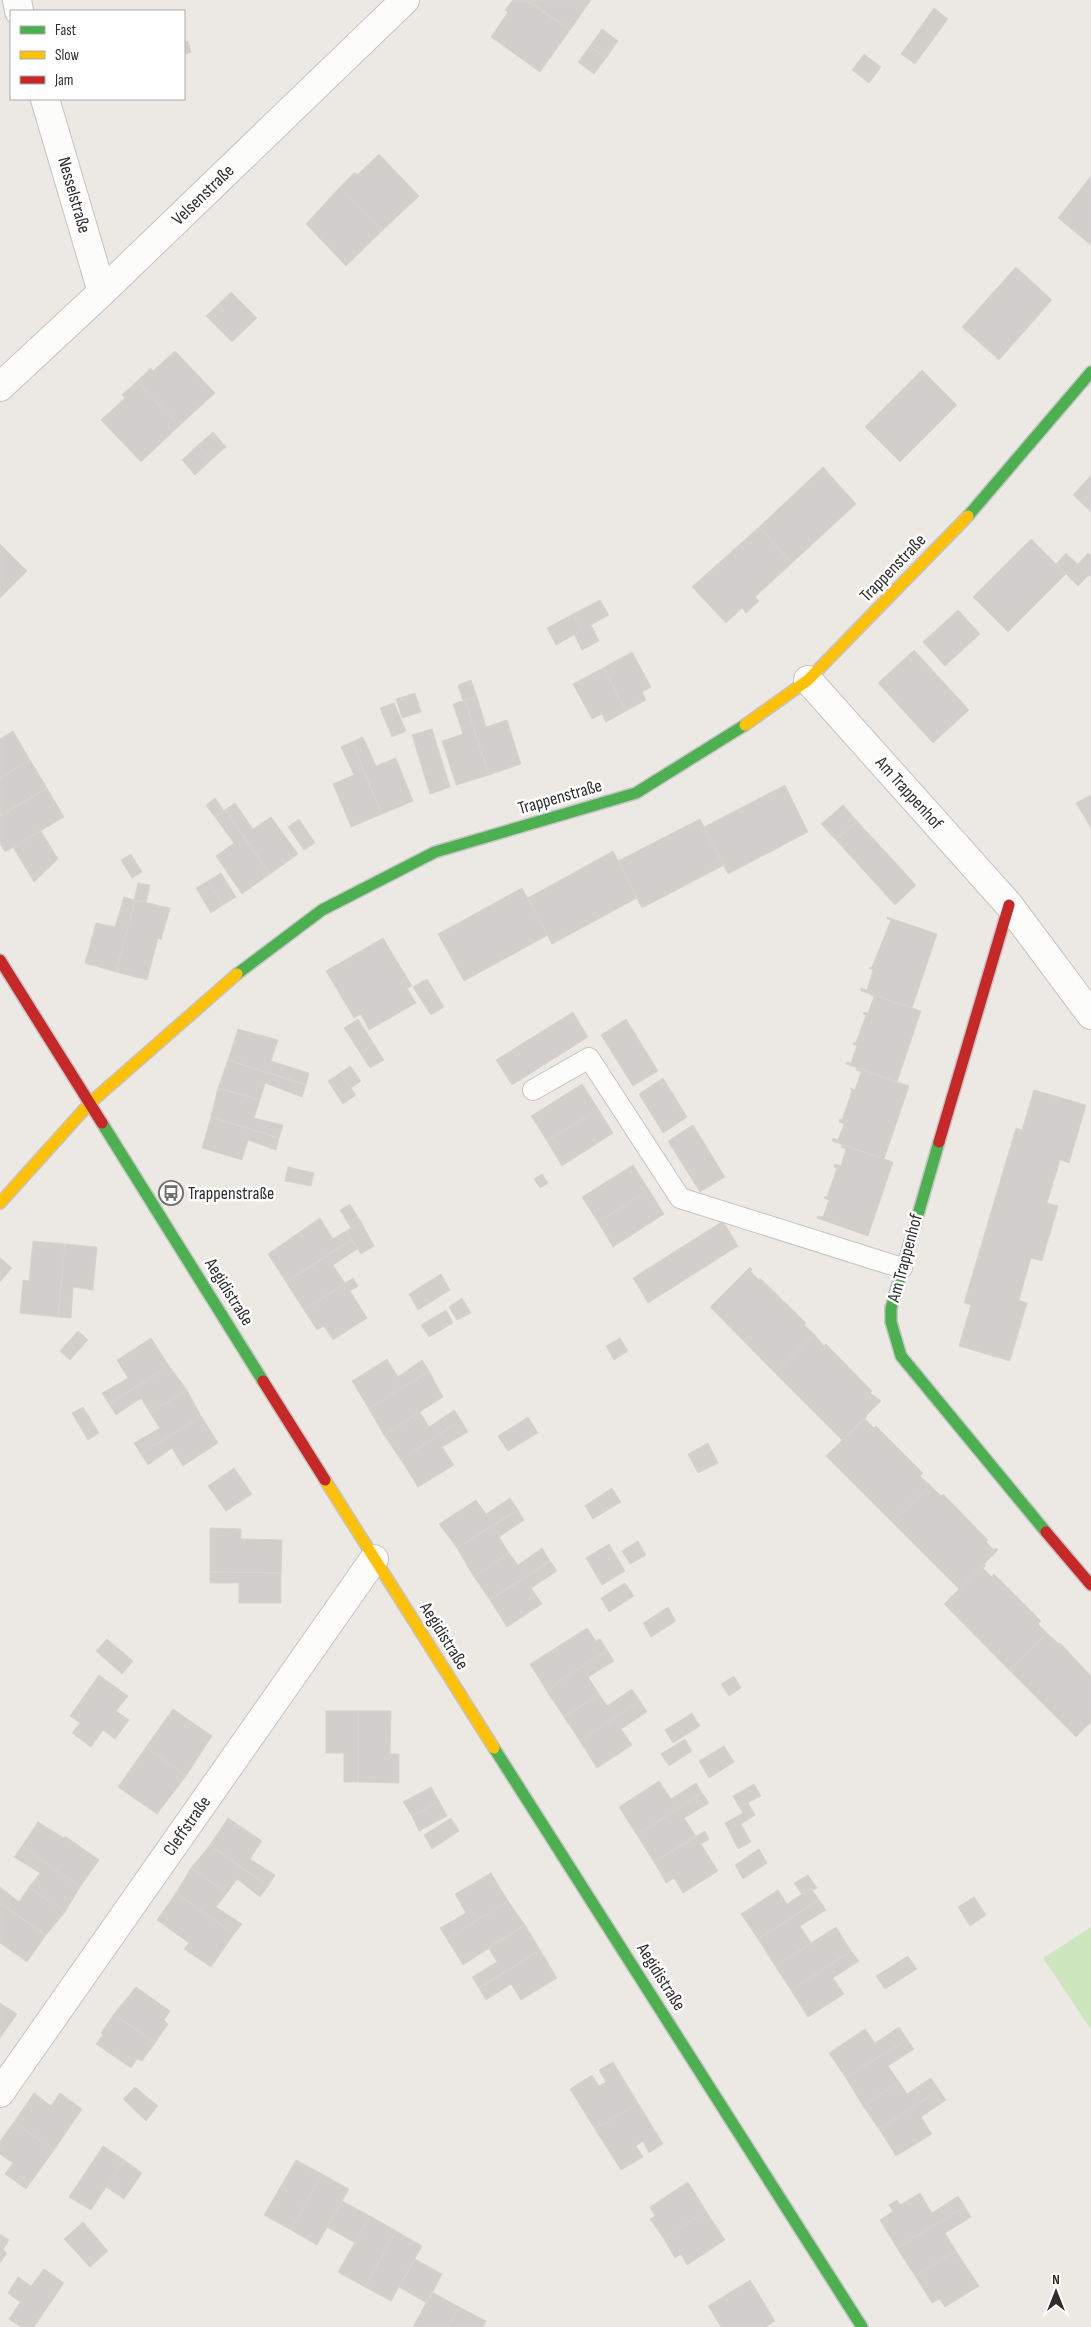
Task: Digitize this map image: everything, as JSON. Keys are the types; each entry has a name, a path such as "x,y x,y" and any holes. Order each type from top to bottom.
{"street":[{"name":"Velsenstraße","path":"0,388 405,0"},
{"name":"Nesselstraße","path":"45,100 102,292"},
{"name":"Trappenstraße","path":"0,1203 90,1103 219,988 322,910 435,852 636,792 728,737 808,680 968,516 1091,372"},
{"name":"Am Trappenhof","path":"808,680 1010,905 1091,1015"},
{"name":"Am Trappenhof","path":"1010,905 902,1268 891,1308 891,1322 901,1356 1074,1567 1091,1585"},
{"name":"Aegidistraße","path":"0,960 374,1559 862,2327"},
{"name":"Cleffstraße","path":"0,2093 374,1559"}],"lane":[{"path":"533,1090 589,1058 680,1198 902,1268"}],"green space":[{"path":"1091,1927 1091,2029 1043,1958"}],"building":[{"path":"513,0 527,0 570,30 540,72 491,37 508,12 505,10"},
{"path":"527,0 591,0 570,30"},
{"path":"934,8 948,19 915,64 901,54"},
{"path":"602,29 618,41 606,58 590,46"},
{"path":"188,41 191,52 185,55 185,42"},
{"path":"590,46 606,58 594,74 578,62"},
{"path":"864,54 881,67 869,83 852,70"},
{"path":"379,154 419,196 383,230 340,187 355,172 357,175"},
{"path":"1091,176 1091,245 1058,218"},
{"path":"340,187 383,230 346,266 306,224"},
{"path":"1016,267 1052,300 999,360 962,327"},
{"path":"231,292 257,318 232,342 206,316"},
{"path":"175,351 215,393 179,426 137,381 151,368 153,371"},
{"path":"922,370 957,405 900,462 865,427"},
{"path":"137,381 179,426 141,462 101,420 125,398 122,395"},
{"path":"213,432 226,447 212,459 198,445"},
{"path":"198,445 212,459 195,475 182,460"},
{"path":"823,467 856,504 792,563 759,527"},
{"path":"1091,475 1091,512 1073,495"},
{"path":"759,527 792,563 755,597 759,601 746,613 742,608 726,623 692,587"},
{"path":"1031,539 1066,574 1008,632 973,597"},
{"path":"0,544 27,571 0,598"},
{"path":"1066,553 1089,575 1078,586 1056,564"},
{"path":"1088,553 1091,556 1091,577 1078,564"},
{"path":"600,600 609,615 591,625 599,641 582,650 574,634 582,630 573,614"},
{"path":"958,610 980,634 945,666 923,642"},
{"path":"573,614 582,630 556,645 547,628"},
{"path":"914,650 969,710 933,743 878,683"},
{"path":"632,652 651,687 642,692 646,700 626,711 603,668"},
{"path":"603,668 626,711 606,722 602,714 592,719 573,684"},
{"path":"471,680 477,697 463,701 458,685"},
{"path":"415,693 421,712 402,718 396,699"},
{"path":"477,697 486,727 507,720 521,764 489,775 465,700"},
{"path":"465,700 489,775 456,785 442,741 463,734 453,704"},
{"path":"394,703 406,731 392,737 380,708"},
{"path":"432,729 450,787 430,794 412,735"},
{"path":"13,731 30,760 0,778 0,739"},
{"path":"363,737 376,766 396,758 413,801 382,814 352,742"},
{"path":"352,742 382,814 351,827 333,784 354,775 341,747"},
{"path":"30,760 47,788 0,816 0,778"},
{"path":"785,785 808,832 728,874 704,827"},
{"path":"47,788 64,817 5,852 0,844 0,816"},
{"path":"1091,795 1091,828 1076,803"},
{"path":"215,798 224,811 215,817 206,805"},
{"path":"235,803 253,829 271,817 298,854 270,874 225,810"},
{"path":"843,805 857,821 836,840 821,824"},
{"path":"225,810 270,874 242,894 216,856 234,843 215,817"},
{"path":"299,819 315,843 304,850 288,827"},
{"path":"700,819 724,865 642,908 618,861"},
{"path":"857,821 916,885 895,905 836,840"},
{"path":"41,831 58,859 34,882 13,847"},
{"path":"613,851 637,898 552,944 528,898"},
{"path":"131,854 142,872 132,878 121,860"},
{"path":"221,873 236,897 223,905 208,881"},
{"path":"208,881 223,905 211,913 196,888"},
{"path":"138,883 150,885 146,903 134,900"},
{"path":"522,888 548,935 464,981 438,934"},
{"path":"124,897 135,900 116,972 85,963 96,923 115,927"},
{"path":"135,900 170,908 161,940 158,938 147,980 116,972"},
{"path":"887,917 937,934 912,1008 861,991 861,988 867,990 873,970 869,968 872,967 891,920 887,919"},
{"path":"383,938 412,986 407,988 416,1003 369,1030 361,1014 354,1018 326,971"},
{"path":"427,979 444,1007 431,1015 413,987"},
{"path":"870,994 921,1011 897,1082 846,1064 847,1062 851,1063 857,1046 853,1044 854,1042 856,1043 866,1015 863,1014 864,1012 868,1013 874,997"},
{"path":"573,1012 588,1037 512,1085 496,1060"},
{"path":"358,1019 384,1060 370,1068 344,1028"},
{"path":"626,1019 658,1071 633,1086 601,1035"},
{"path":"238,1029 278,1040 271,1061 309,1073 306,1085 228,1060"},
{"path":"228,1060 306,1085 302,1097 265,1083 260,1100 218,1088"},
{"path":"350,1066 361,1081 351,1088 340,1073"},
{"path":"857,1068 909,1086 884,1159 832,1141 833,1138 838,1140 844,1124 839,1122 840,1119 842,1120 852,1091 850,1088 855,1090 861,1072 856,1070"},
{"path":"340,1073 356,1095 343,1104 328,1081"},
{"path":"663,1078 687,1117 663,1133 639,1094"},
{"path":"582,1084 598,1109 547,1141 531,1116"},
{"path":"218,1088 260,1100 254,1118 283,1125 279,1138 211,1117"},
{"path":"1034,1090 1086,1105 1069,1163 1060,1160 1047,1203 1058,1206 1042,1261 1031,1258 1019,1300 1027,1303 1010,1361 959,1346 971,1305 964,1303 1016,1128 1022,1130"},
{"path":"598,1109 613,1133 562,1166 547,1141"},
{"path":"211,1117 279,1138 276,1150 248,1140 242,1160 202,1148"},
{"path":"693,1125 725,1177 700,1192 668,1141"},
{"path":"842,1145 893,1162 868,1236 817,1218 818,1216 823,1217 829,1200 824,1198 825,1196 827,1197 837,1168 834,1167 835,1164 841,1166 846,1149 841,1147"},
{"path":"633,1165 649,1190 598,1222 582,1197"},
{"path":"288,1167 314,1173 311,1186 285,1181"},
{"path":"542,1174 548,1183 540,1188 534,1179"},
{"path":"649,1190 664,1214 613,1247 598,1222"},
{"path":"350,1204 361,1222 351,1228 340,1210"},
{"path":"320,1218 333,1239 346,1231 351,1240 286,1282 268,1254"},
{"path":"723,1221 738,1246 648,1303 633,1278"},
{"path":"361,1222 374,1246 361,1254 346,1231"},
{"path":"351,1240 357,1249 333,1265 345,1283 304,1310 286,1282"},
{"path":"33,1241 65,1244 58,1317 20,1313 23,1280 29,1281"},
{"path":"65,1244 97,1247 93,1290 73,1287 71,1318 58,1317"},
{"path":"0,1258 12,1268 0,1282"},
{"path":"750,1267 752,1270 750,1271 759,1280 760,1278 806,1323 804,1325 814,1334 775,1373 710,1307"},
{"path":"441,1274 450,1290 418,1310 409,1294"},
{"path":"353,1278 358,1286 350,1291 367,1318 333,1340 324,1326 317,1330 304,1310"},
{"path":"462,1298 471,1313 457,1320 449,1307"},
{"path":"446,1310 453,1323 429,1337 421,1325"},
{"path":"78,1331 88,1340 70,1360 60,1351"},
{"path":"814,1334 824,1346 826,1344 872,1391 870,1393 881,1401 842,1440 775,1373"},
{"path":"151,1338 169,1366 109,1404 102,1393 128,1378 117,1360"},
{"path":"620,1338 628,1351 614,1360 606,1346"},
{"path":"387,1359 398,1377 422,1360 429,1371 369,1409 352,1381"},
{"path":"169,1366 187,1390 150,1413 141,1398 116,1415 109,1404"},
{"path":"429,1371 443,1397 384,1435 369,1409"},
{"path":"187,1390 201,1416 141,1454 134,1443 160,1428 150,1413"},
{"path":"83,1407 99,1433 88,1440 72,1413"},
{"path":"454,1410 461,1420 401,1460 384,1435 420,1412 429,1427"},
{"path":"201,1416 218,1443 183,1466 172,1448 148,1465 141,1454"},
{"path":"867,1416 865,1419 874,1428 876,1426 923,1473 920,1476 930,1485 892,1522 826,1456"},
{"path":"528,1417 538,1433 508,1451 498,1436"},
{"path":"461,1420 468,1432 442,1447 454,1465 418,1487 401,1460"},
{"path":"708,1443 718,1463 698,1473 688,1454"},
{"path":"234,1468 252,1494 226,1511 208,1486"},
{"path":"930,1485 941,1496 943,1494 988,1540 986,1542 994,1550 996,1548 998,1550 959,1589 892,1522"},
{"path":"612,1488 621,1502 593,1519 585,1506"},
{"path":"510,1498 518,1510 457,1548 439,1524 476,1500 486,1514"},
{"path":"518,1510 524,1520 499,1537 509,1553 474,1577 457,1548"},
{"path":"210,1528 241,1529 241,1539 282,1540 281,1573 210,1572"},
{"path":"638,1541 646,1555 630,1564 622,1551"},
{"path":"609,1544 625,1571 602,1585 586,1558"},
{"path":"542,1548 550,1561 490,1600 474,1577 509,1553 518,1565"},
{"path":"550,1561 557,1571 531,1588 542,1604 507,1627 490,1600"},
{"path":"984,1564 986,1566 983,1568 992,1577 994,1574 1041,1621 1038,1624 1047,1633 1009,1670 944,1604"},
{"path":"210,1572 281,1573 281,1603 239,1603 239,1583 210,1583"},
{"path":"625,1583 634,1596 609,1612 601,1598"},
{"path":"668,1607 676,1621 651,1637 643,1623"},
{"path":"587,1628 596,1641 600,1639 607,1650 546,1690 530,1664"},
{"path":"1047,1633 1060,1643 1091,1676 1091,1722 1076,1737 1009,1670"},
{"path":"107,1639 133,1661 122,1674 96,1651"},
{"path":"607,1650 614,1661 588,1677 599,1694 564,1717 546,1690"},
{"path":"99,1675 128,1696 116,1711 129,1720 115,1739 103,1730 91,1747 72,1733 80,1723 70,1716"},
{"path":"734,1676 741,1688 729,1696 721,1684"},
{"path":"632,1689 640,1701 580,1741 564,1717 599,1694 607,1706"},
{"path":"640,1701 647,1712 621,1729 632,1745 597,1768 580,1741"},
{"path":"173,1709 212,1736 186,1776 146,1747"},
{"path":"326,1711 358,1711 358,1782 344,1782 344,1753 326,1753"},
{"path":"358,1711 391,1711 390,1754 399,1754 399,1783 358,1782"},
{"path":"692,1713 700,1726 673,1743 665,1730"},
{"path":"685,1739 692,1751 669,1766 661,1754"},
{"path":"724,1746 734,1762 709,1778 699,1761"},
{"path":"146,1747 186,1776 157,1814 118,1787"},
{"path":"659,1781 671,1799 696,1783 702,1793 637,1835 619,1807"},
{"path":"754,1784 761,1796 739,1807 733,1796"},
{"path":"431,1787 439,1801 412,1816 403,1802"},
{"path":"702,1793 709,1803 684,1818 696,1836 654,1862 637,1835"},
{"path":"439,1801 447,1816 419,1831 412,1816"},
{"path":"748,1803 755,1815 741,1824 751,1842 738,1849 725,1823 743,1813 739,1807"},
{"path":"228,1818 262,1841 250,1859 275,1875 268,1886 210,1845"},
{"path":"451,1818 459,1831 432,1849 424,1835"},
{"path":"38,1822 64,1838 65,1836 99,1860 80,1887 22,1846"},
{"path":"705,1831 709,1839 701,1844 718,1871 683,1893 674,1878 666,1883 654,1862"},
{"path":"210,1845 268,1886 260,1897 237,1879 227,1893 191,1868"},
{"path":"22,1846 80,1887 65,1912 29,1887 40,1873 14,1857"},
{"path":"759,1849 767,1863 743,1879 735,1865"},
{"path":"191,1868 227,1893 216,1907 242,1924 234,1934 176,1893"},
{"path":"491,1873 508,1901 447,1939 440,1928 466,1913 455,1894"},
{"path":"808,1875 817,1888 813,1890 811,1888 802,1894 794,1883"},
{"path":"0,1887 19,1902 29,1887 65,1912 46,1935 0,1903"},
{"path":"811,1888 819,1900 758,1939 741,1914 778,1890 787,1904"},
{"path":"176,1893 234,1934 211,1967 184,1949 189,1943 157,1920"},
{"path":"974,1897 986,1915 970,1926 958,1907"},
{"path":"819,1900 826,1910 800,1926 811,1943 775,1966 758,1939"},
{"path":"508,1901 525,1925 463,1965 447,1939"},
{"path":"0,1903 46,1935 27,1962 0,1943"},
{"path":"525,1925 540,1950 479,1988 472,1977 497,1962 488,1947"},
{"path":"836,1927 851,1951 791,1990 775,1966"},
{"path":"540,1950 557,1978 521,2000 511,1984 486,2000 479,1988"},
{"path":"851,1951 859,1961 833,1978 844,1994 808,2017 791,1990"},
{"path":"908,1956 917,1969 885,1989 876,1976"},
{"path":"136,1987 170,2011 164,2020 168,2024 155,2043 114,2014"},
{"path":"0,2003 17,2014 0,2038"},
{"path":"114,2014 155,2043 142,2061 137,2059 131,2068 96,2044"},
{"path":"899,2027 907,2039 846,2078 829,2053 865,2029 875,2043"},
{"path":"907,2039 914,2049 888,2066 899,2082 863,2106 846,2078"},
{"path":"613,2062 638,2103 595,2129 570,2089 592,2075 599,2086 606,2082 599,2070"},
{"path":"931,2078 939,2090 879,2129 863,2106 899,2082 907,2094"},
{"path":"135,2087 158,2106 146,2121 123,2099"},
{"path":"939,2090 946,2100 921,2117 932,2134 896,2156 879,2129"},
{"path":"34,2093 51,2106 60,2093 82,2109 54,2150 14,2122"},
{"path":"638,2103 663,2144 649,2153 643,2141 636,2146 643,2157 621,2170 595,2129"},
{"path":"14,2122 54,2150 26,2189 5,2174 13,2163 0,2154 0,2141"},
{"path":"103,2146 124,2160 91,2210 69,2197"},
{"path":"124,2160 142,2173 124,2199 106,2187"},
{"path":"296,2160 322,2174 291,2230 264,2215"},
{"path":"322,2174 349,2189 317,2245 291,2230"},
{"path":"688,2182 706,2211 664,2239 650,2219 655,2216 650,2207"},
{"path":"920,2193 932,2213 958,2196 965,2207 897,2248 880,2220 893,2211 889,2205 897,2200 900,2205"},
{"path":"342,2201 370,2216 355,2243 327,2227"},
{"path":"965,2207 971,2217 945,2233 956,2251 915,2276 897,2248"},
{"path":"706,2211 725,2240 687,2265 681,2254 675,2258 664,2239"},
{"path":"370,2216 396,2231 365,2287 338,2272"},
{"path":"83,2222 108,2251 90,2267 64,2239"},
{"path":"396,2231 422,2246 391,2301 365,2287"},
{"path":"0,2234 9,2240 3,2250 7,2253 0,2263"},
{"path":"956,2251 979,2286 945,2307 939,2299 932,2303 915,2276"},
{"path":"415,2259 442,2274 427,2303 399,2287"},
{"path":"44,2269 64,2283 34,2327 21,2327 9,2319 20,2302 8,2293 18,2277 31,2286"},
{"path":"750,2280 775,2321 766,2327 721,2327 708,2306"},
{"path":"432,2292 459,2307 448,2327 413,2327"},
{"path":"459,2307 486,2321 483,2327 448,2327"}],"traffic: fast":[{"path":"968,516 1091,372"},
{"path":"237,974 322,910 435,852 636,793 745,725"},
{"path":"102,1123 263,1381"},
{"path":"939,1142 891,1308 891,1322 901,1356 1046,1532"},
{"path":"494,1748 862,2327"}],"traffic: slow":[{"path":"745,725 808,680 968,516"},
{"path":"0,1203 90,1103 237,974"},
{"path":"325,1480 494,1748"}],"traffic: jam":[{"path":"939,1142 1009,905"},
{"path":"0,960 102,1123"},
{"path":"263,1381 325,1480"},
{"path":"1046,1532 1091,1585"}],"place":[{"name":"Trappenstraße","path":"171,1193"}]}
